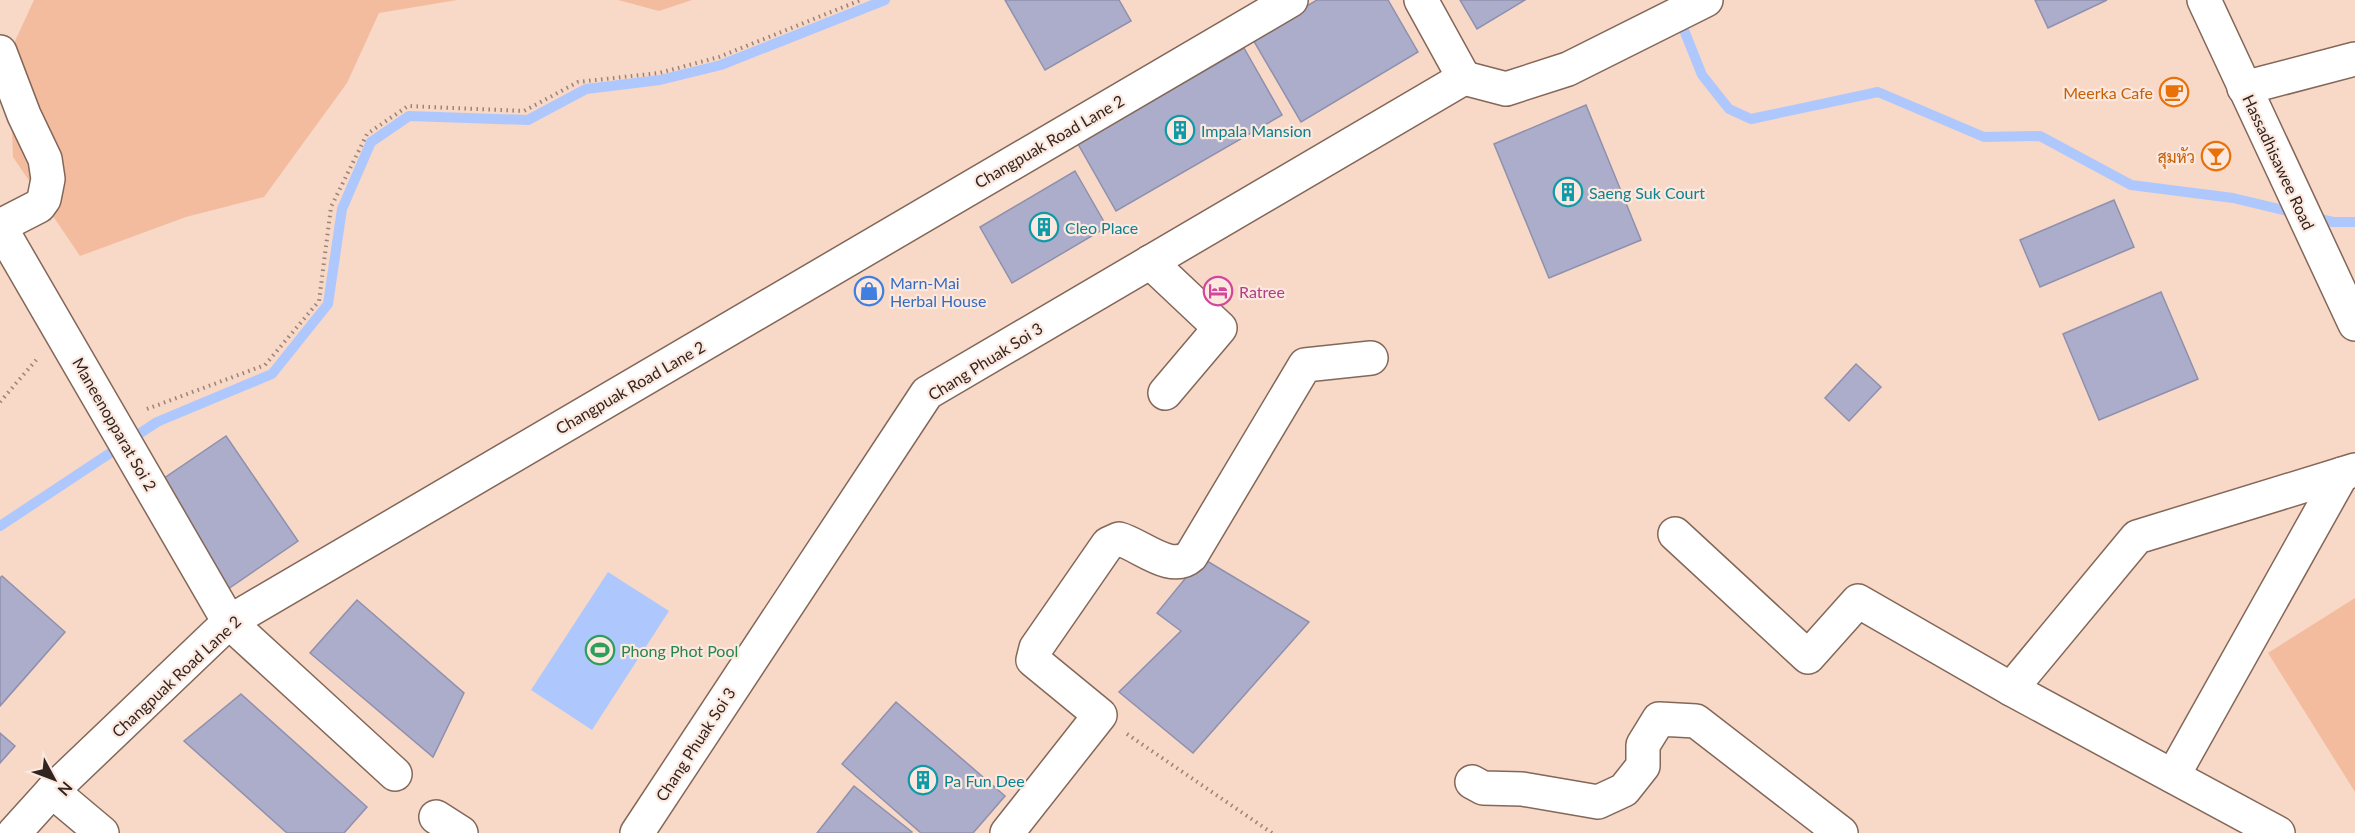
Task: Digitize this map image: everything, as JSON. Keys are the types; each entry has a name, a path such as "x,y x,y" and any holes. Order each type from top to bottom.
{"street":[{"name":"Changpuak Road Lane 2","path":"14,833 52,791 230,622 1291,0"},
{"path":"1421,0 1464,78 1506,88 1558,72 1706,0"},
{"name":"Hassadhisawee Road","path":"2204,0 2355,324"},
{"path":"0,52 24,115 45,159 48,178 44,200 39,206 0,226"},
{"path":"2244,88 2355,59"},
{"name":"Chang Phuak Soi 3","path":"637,833 927,393 1464,78"},
{"name":"Maneenopparat Soi 2","path":"0,226 230,622 395,774"},
{"path":"1150,262 1220,328 1165,393"},
{"path":"1020,829 1100,715 1033,660 1036,648 1108,544 1119,539 1171,563 1184,562 1195,550 1305,365 1371,358"},
{"path":"2011,689 2137,537 2349,472"},
{"path":"2173,776 2349,472"},
{"path":"1674,534 1808,657 1858,601 2011,689 2278,833"},
{"path":"1472,782 1483,788 1522,789 1598,802 1624,790 1642,766 1643,745 1659,719 1696,721 1841,833"},
{"path":"52,791 102,833"}],"path":[{"path":"115,424 265,365 319,301 331,207 367,134 408,106 524,111 578,82 658,73 718,57 861,0"},
{"path":"0,402 33,362 67,341"},
{"path":"1100,715 1272,833"}],"shaded area":[{"path":"34,0 457,0 379,13 347,83 264,197 186,217 80,256 13,157 9,54"},
{"path":"618,0 692,0 659,11"},
{"path":"2355,598 2355,792 2268,653"}],"water":[{"name":"Phong Phot Pool","path":"608,572 669,611 592,730 531,690"}],"building":[{"path":"1005,0 1119,0 1131,21 1045,70"},
{"path":"1317,0 1388,0 1418,52 1301,122 1252,38"},
{"path":"1460,0 1525,0 1477,29"},
{"path":"2035,0 2107,0 2048,28"},
{"name":"Impala Mansion","path":"1244,48 1282,115 1116,211 1078,144"},
{"name":"Saeng Suk Court","path":"1586,105 1641,240 1549,278 1494,144"},
{"name":"Cleo Place","path":"1075,171 1107,227 1012,283 980,227"},
{"path":"2114,200 2134,247 2040,287 2020,240"},
{"path":"2161,292 2198,379 2099,420 2063,334"},
{"path":"1856,364 1881,387 1849,421 1825,398"},
{"path":"226,436 298,541 228,589 157,483"},
{"path":"1202,558 1309,622 1193,753 1119,692 1181,631 1157,613"},
{"path":"2,576 65,632 0,706 0,578"},
{"path":"357,600 464,693 433,757 310,653"},
{"path":"241,694 367,807 344,833 287,833 184,741"},
{"name":"Pa Fun Dee","path":"896,702 1005,796 973,833 921,833 842,764"},
{"path":"0,733 15,746 0,763"},
{"path":"854,786 912,832 817,833"}],"waterway":[{"path":"0,526 157,422 272,374 328,304 342,209 371,142 409,116 528,120 586,89 660,80 721,65 885,0"},
{"path":"1684,30 1702,75 1729,109 1751,119 1878,92 1984,137 2040,136 2131,185 2233,198 2296,213"},
{"path":"2311,217 2333,222 2355,222"}],"place":[{"name":"Meerka Cafe","path":"2174,92"},
{"name":"Impala Mansion","path":"1180,130"},
{"name":"สุมหัว","path":"2216,156"},
{"name":"Saeng Suk Court","path":"1568,192"},
{"name":"Cleo Place","path":"1044,227"},
{"name":"Marn-Mai Herbal House","path":"869,291"},
{"name":"Ratree","path":"1218,291"},
{"name":"Phong Phot Pool","path":"600,650"},
{"name":"Pa Fun Dee","path":"923,780"}]}
